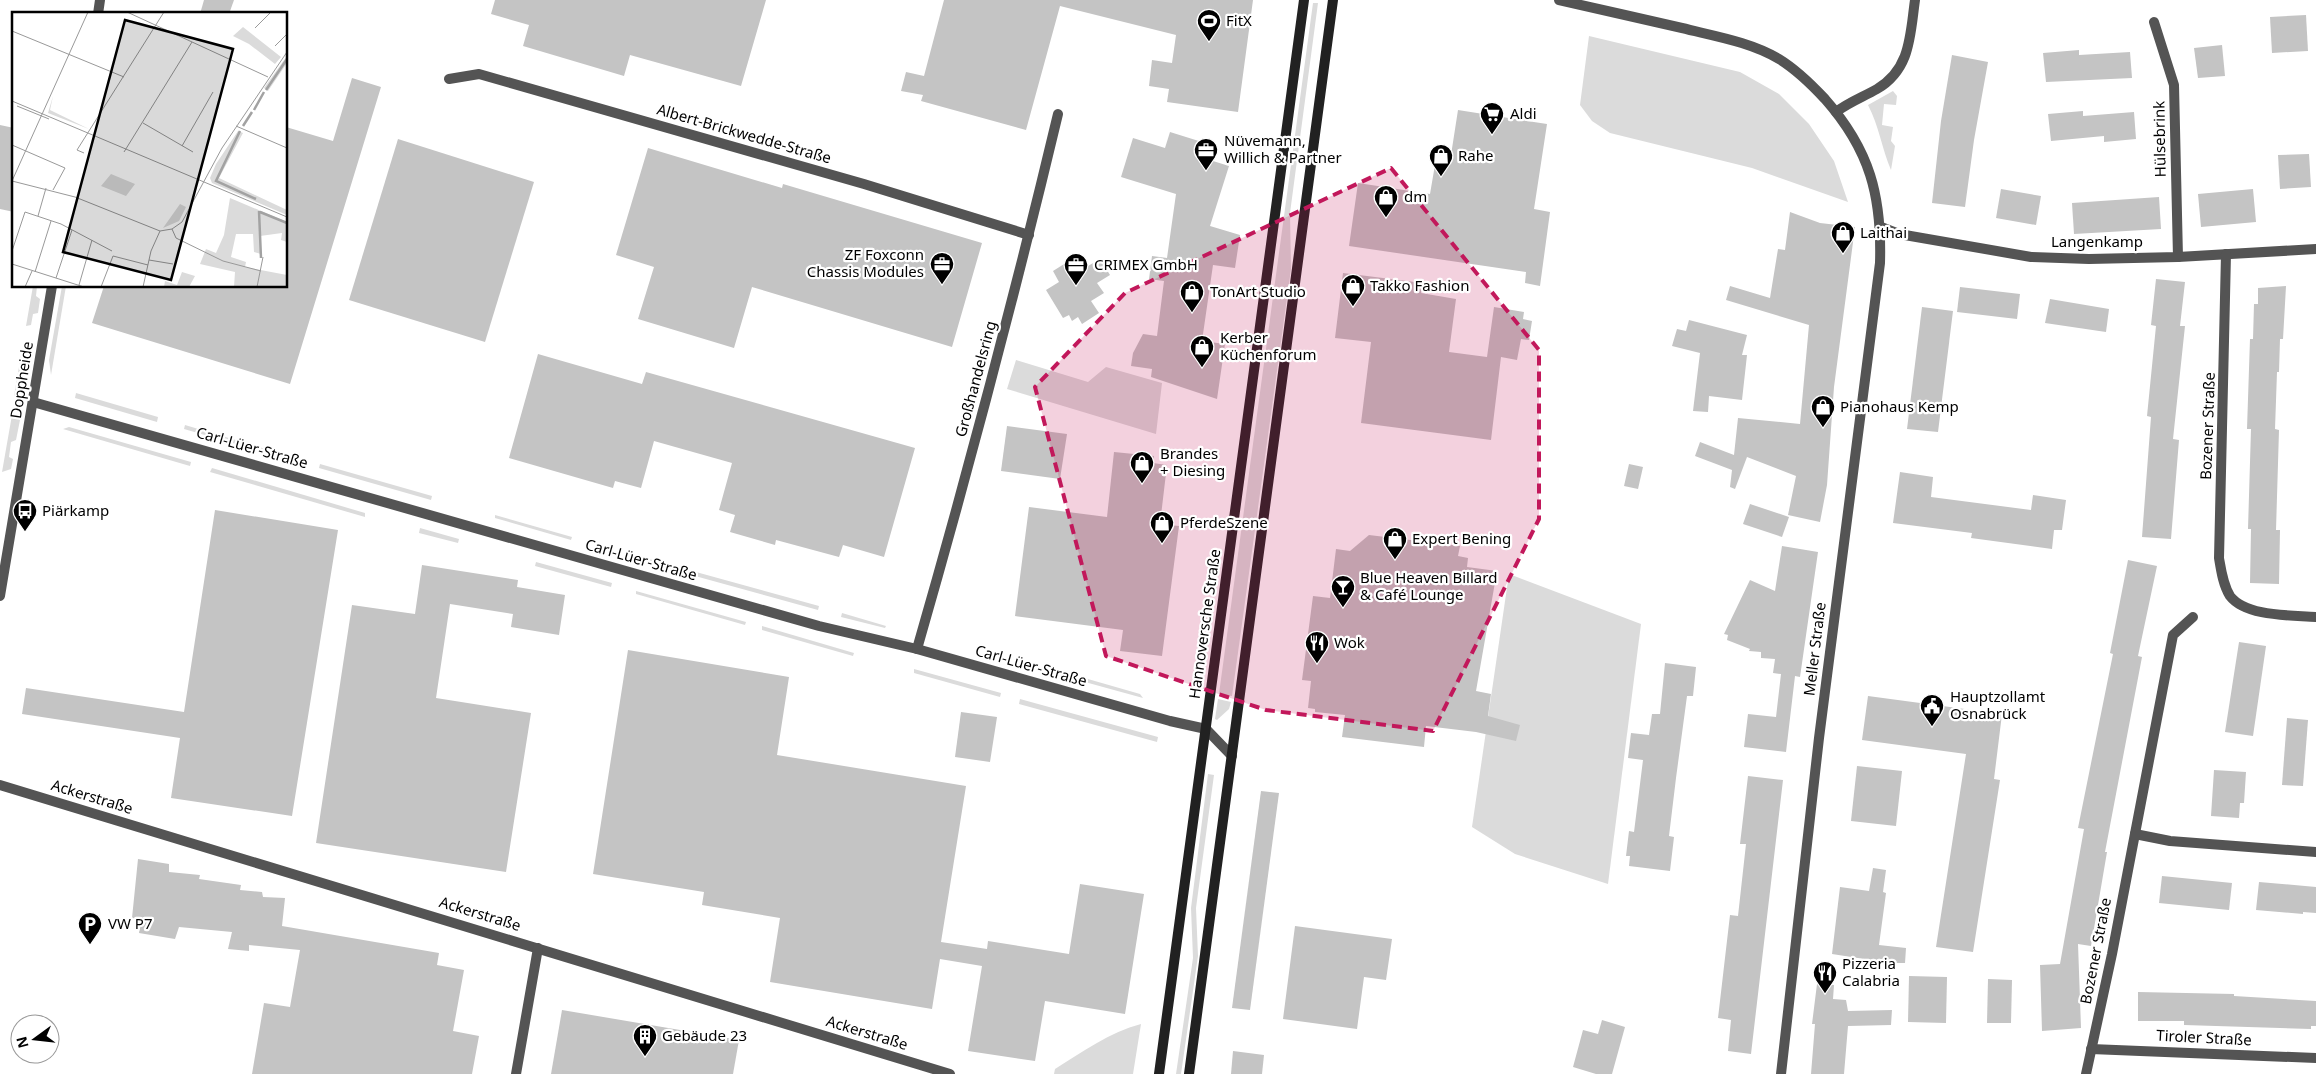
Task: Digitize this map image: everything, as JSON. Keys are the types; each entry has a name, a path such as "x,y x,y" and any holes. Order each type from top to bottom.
{"main road":[{"name":"Hannoversche Straße","path":"1159,1074 1304,0"},
{"path":"1189,1074 1333,0"}],"street":[{"name":"Meller Straße","path":"1559,0 1742,43 1779,58 1807,80 1836,112 1864,154 1874,186 1881,227 1880,263 1819,738 1780,1074"},
{"path":"1836,112 1848,102 1877,89 1891,79 1900,69 1908,52 1915,0"},
{"name":"Hülsebrink","path":"2154,22 2174,85 2178,257"},
{"name":"Albert-Brickwedde-Straße","path":"450,79 479,74 864,184 1029,235"},
{"name":"Großhandelsring","path":"917,650 967,472 1029,235 1058,114"},
{"name":"Langenkamp","path":"1881,227 1899,234 2031,257 2089,259 2178,257 2316,249"},
{"name":"Bozener Straße","path":"2226,254 2219,558 2222,578 2230,596 2245,607 2264,612 2316,616"},
{"name":"Doppheide","path":"0,596 52,288"},
{"name":"Carl-Lüer-Straße","path":"33,402 819,626 917,650 1170,721 1206,729"},
{"name":"Bozener Straße","path":"2086,1074 2174,635 2192,617"},
{"path":"1206,729 1232,756"},
{"name":"Ackerstraße","path":"0,785 950,1074"},
{"path":"2135,834 2170,842 2316,852"},
{"path":"516,1074 538,948"},
{"name":"Tiroler Straße","path":"2092,1049 2316,1058"}],"highlighted area":[{"path":"1391,168 1539,350 1539,519 1433,731 1266,710 1106,656 1035,387 1125,293"}],"shaded area":[{"path":"1313,3 1318,3 1290,213 1291,269 1232,696 1219,694"},
{"path":"1589,36 1740,72 1779,94 1809,124 1834,161 1848,202 1752,168 1610,133 1592,121 1580,105"},
{"path":"1893,91 1897,96 1896,105 1884,104 1882,125 1893,127 1891,141 1895,146 1891,170 1868,105"},
{"path":"33,288 37,288 36,296 40,299 38,313 33,314 31,325 26,326"},
{"path":"62,288 66,288 51,375 49,360"},
{"path":"21,355 25,358 21,380 26,382 24,394 14,396"},
{"path":"1016,360 1088,382 1106,367 1162,383 1156,434 1007,389"},
{"path":"76,393 158,417 157,422 75,398"},
{"path":"12,415 20,420 16,440 11,442 9,457 13,459 11,469 2,472"},
{"path":"185,425 296,458 295,461 184,429"},
{"path":"69,427 191,462 190,466 63,429"},
{"path":"320,464 432,496 431,500 319,468"},
{"path":"212,468 365,513 365,517 210,472"},
{"path":"495,515 572,537 571,540 495,518"},
{"path":"420,528 459,539 458,543 419,533"},
{"path":"638,556 819,606 818,610 637,560"},
{"path":"536,562 612,583 611,587 535,566"},
{"path":"1509,574 1641,624 1608,884 1515,854 1472,827"},
{"path":"636,591 746,622 745,625 636,594"},
{"path":"842,613 886,626 885,628 841,617"},
{"path":"762,626 854,653 853,656 762,630"},
{"path":"914,669 1001,693 1000,697 914,673"},
{"path":"1074,675 1140,694 1143,698 1074,679"},
{"path":"1020,699 1158,737 1157,742 1019,704"},
{"path":"1218,699 1231,702 1229,709 1217,720 1215,719"},
{"path":"1208,774 1214,775 1196,908 1198,956 1181,1074 1176,1074 1193,958 1191,908"},
{"path":"1141,1024 1133,1074 1054,1074 1055,1069 1096,1043 1118,1032"}],"building":[{"path":"204,0 234,0 230,12 201,12"},
{"path":"495,0 766,0 741,86 630,55 624,76 523,46 529,25 491,14"},
{"path":"944,0 1253,0 1238,112 1167,102 1169,89 1149,86 1152,60 1172,63 1176,35 1060,6 1026,130 921,101 923,95 901,91 906,72 924,76"},
{"path":"2306,15 2308,51 2272,53 2270,17"},
{"path":"2222,45 2225,76 2198,78 2194,48"},
{"path":"2079,50 2079,55 2130,52 2132,78 2046,82 2043,53"},
{"path":"1952,55 1988,62 1974,140 1965,207 1932,203 1941,121"},
{"path":"352,78 381,87 290,384 92,323 103,288 288,288 288,128 333,141"},
{"path":"1458,110 1547,124 1534,209 1550,212 1540,286 1525,283 1526,272 1349,246 1358,183 1430,194 1437,153 1451,155"},
{"path":"2083,111 2083,116 2134,112 2136,139 2104,142 2104,136 2051,141 2048,114"},
{"path":"0,125 12,128 12,212 0,209"},
{"path":"1170,132 1202,142 1197,156 1229,166 1210,226 1240,235 1235,268 1213,265 1202,341 1225,344 1217,399 1151,377 1152,369 1131,366 1133,353 1143,334 1157,336 1164,281 1149,279 1152,256 1167,258 1176,194 1121,177 1133,138 1165,148"},
{"path":"398,139 534,182 485,342 349,300"},
{"path":"648,148 782,188 783,184 982,243 952,347 752,287 734,348 638,319 654,267 616,255"},
{"path":"2309,154 2311,187 2280,189 2278,155"},
{"path":"2001,189 2041,196 2036,225 1996,218"},
{"path":"2253,189 2256,222 2201,227 2198,194"},
{"path":"2159,197 2161,229 2074,234 2072,203"},
{"path":"1790,212 1820,223 1855,227 1834,387 1827,485 1820,522 1788,515 1796,476 1747,457 1735,489 1730,487 1732,470 1695,456 1700,442 1734,455 1738,418 1800,424 1809,325 1726,300 1730,286 1770,298 1778,249 1785,250"},
{"name":"CRIMEX GmbH","path":"1080,254 1088,266 1100,259 1110,275 1097,283 1104,293 1091,301 1099,313 1082,324 1078,317 1072,321 1069,315 1063,318 1046,290 1059,282 1053,271"},
{"path":"1343,273 1423,283 1421,293 1456,299 1449,352 1487,357 1494,307 1524,312 1523,319 1532,321 1529,340 1521,339 1517,360 1501,357 1491,440 1361,423 1371,342 1335,338"},
{"path":"2156,279 2185,282 2180,326 2185,326 2173,439 2179,440 2171,539 2142,537 2151,417 2147,416 2156,326 2151,325"},
{"path":"2286,286 2283,339 2280,339 2279,372 2277,372 2275,429 2279,430 2276,530 2280,530 2279,584 2250,583 2251,529 2248,529 2251,429 2247,429 2250,339 2253,339 2254,304 2258,304 2258,288"},
{"path":"1960,287 2020,294 2017,319 1957,312"},
{"path":"2050,299 2109,309 2106,332 2045,323"},
{"path":"1922,307 1953,311 1938,432 1907,429"},
{"path":"1689,320 1747,335 1742,355 1747,355 1742,400 1709,396 1708,412 1693,411 1700,353 1672,346 1677,329 1686,331"},
{"path":"538,354 642,384 646,372 915,448 884,557 843,545 839,557 776,540 775,545 730,532 735,515 719,510 732,463 654,441 641,488 615,481 613,488 509,458"},
{"path":"1007,426 1067,434 1060,479 1001,471"},
{"path":"1114,452 1154,456 1153,463 1167,465 1160,524 1179,526 1162,656 1120,651 1123,630 1015,616 1029,507 1107,517"},
{"path":"1629,464 1643,467 1638,489 1624,486"},
{"path":"1900,472 1933,477 1931,497 2031,510 2033,495 2066,500 2062,530 2054,530 2052,549 1971,538 1972,533 1893,523"},
{"path":"1750,504 1789,517 1782,537 1743,524"},
{"path":"215,510 338,530 292,816 171,798 180,738 22,714 26,688 184,712"},
{"path":"1369,535 1460,546 1458,556 1468,558 1467,567 1497,571 1476,691 1491,694 1488,716 1520,725 1516,741 1476,732 1426,726 1424,747 1342,737 1345,715 1315,712 1315,709 1308,708 1311,681 1302,680 1313,596 1330,598 1336,549 1350,551"},
{"path":"1782,546 1818,552 1800,677 1795,676 1786,752 1744,747 1748,714 1776,717 1781,674 1773,673 1775,659 1761,658 1761,652 1749,651 1750,649 1727,640 1728,635 1724,634 1750,580 1775,591"},
{"path":"2128,560 2157,566 2138,656 2142,657 2105,852 2107,852 2091,946 2078,944 2081,1028 2042,1031 2040,965 2060,964 2084,829 2078,828 2113,654 2110,653"},
{"path":"422,565 518,580 517,587 565,595 559,635 511,627 513,614 450,604 436,698 531,713 506,872 316,843 352,605 415,614"},
{"path":"2239,642 2266,646 2253,736 2225,732"},
{"path":"628,650 789,677 777,755 966,786 941,942 987,949 988,941 1069,954 1080,884 1144,894 1125,1014 1045,1001 1035,1061 968,1051 982,966 940,959 932,1009 770,982 780,918 702,905 704,892 593,874"},
{"path":"1665,663 1696,667 1693,696 1687,696 1676,778 1669,836 1674,837 1670,871 1629,866 1630,856 1626,856 1629,831 1634,832 1643,760 1628,758 1631,733 1649,735 1652,714 1660,714"},
{"path":"1868,696 2002,714 1994,779 2000,780 1973,952 1936,947 1966,754 1862,740"},
{"path":"961,712 997,717 990,762 955,757"},
{"path":"2287,718 2308,720 2303,786 2282,785"},
{"path":"1857,766 1902,771 1896,826 1851,821"},
{"path":"2214,770 2246,772 2244,803 2240,803 2239,818 2211,816"},
{"path":"1748,776 1783,780 1751,1054 1728,1051 1731,1020 1718,1018 1730,915 1738,916 1746,844 1740,844"},
{"path":"1261,791 1279,793 1250,1010 1232,1008"},
{"path":"138,859 169,864 169,872 200,875 199,879 241,885 240,890 262,892 263,897 285,898 282,926 439,953 437,965 464,970 453,1031 479,1036 472,1074 252,1074 264,1003 290,1007 300,950 249,945 249,951 228,949 232,932 179,927 175,939 139,933 141,919 132,918"},
{"path":"1873,868 1886,870 1883,892 1886,893 1879,945 1906,948 1905,963 1890,963 1832,954 1840,887 1869,891"},
{"path":"2162,876 2232,883 2229,910 2159,903"},
{"path":"2259,882 2316,887 2316,913 2303,912 2303,914 2256,910"},
{"path":"1295,926 1392,939 1386,980 1364,977 1357,1029 1283,1019"},
{"path":"1909,976 1947,977 1946,1023 1908,1022"},
{"path":"1988,979 2012,980 2011,1023 1987,1023"},
{"path":"1817,984 1834,985 1833,999 1846,1000 1848,1011 1892,1010 1891,1025 1848,1026 1844,1074 1811,1074 1815,1024 1812,1024"},
{"path":"2138,992 2234,994 2234,996 2316,1001 2316,1026 2311,1026 2311,1029 2184,1025 2184,1021 2138,1021"},
{"name":"Gebäude 23","path":"562,1010 739,1040 733,1074 551,1074"},
{"path":"1602,1020 1625,1027 1612,1074 1596,1074 1573,1067 1583,1030 1598,1034"},
{"path":"1233,1051 1264,1055 1262,1074 1231,1074"}],"place":[{"name":"FitX","path":"1209,42"},
{"name":"Aldi","path":"1492,135"},
{"name":"Nüvemann, Willich & Partner","path":"1206,171"},
{"name":"Rahe","path":"1441,177"},
{"name":"dm","path":"1386,218"},
{"name":"Laithai","path":"1843,254"},
{"name":"ZF Foxconn Chassis Modules","path":"942,285"},
{"name":"CRIMEX GmbH","path":"1076,286"},
{"name":"Takko Fashion","path":"1353,307"},
{"name":"TonArt Studio","path":"1192,313"},
{"name":"Kerber Küchenforum","path":"1202,368"},
{"name":"Pianohaus Kemp","path":"1823,428"},
{"name":"Brandes + Diesing","path":"1142,484"},
{"name":"Piärkamp","path":"25,532"},
{"name":"PferdeSzene","path":"1162,544"},
{"name":"Expert Bening","path":"1395,560"},
{"name":"Blue Heaven Billard & Café Lounge","path":"1343,608"},
{"name":"Wok","path":"1317,664"},
{"name":"Hauptzollamt Osnabrück","path":"1932,727"},
{"name":"VW P7","path":"90,945"},
{"name":"Pizzeria Calabria","path":"1825,994"},
{"name":"Gebäude 23","path":"645,1057"}]}
